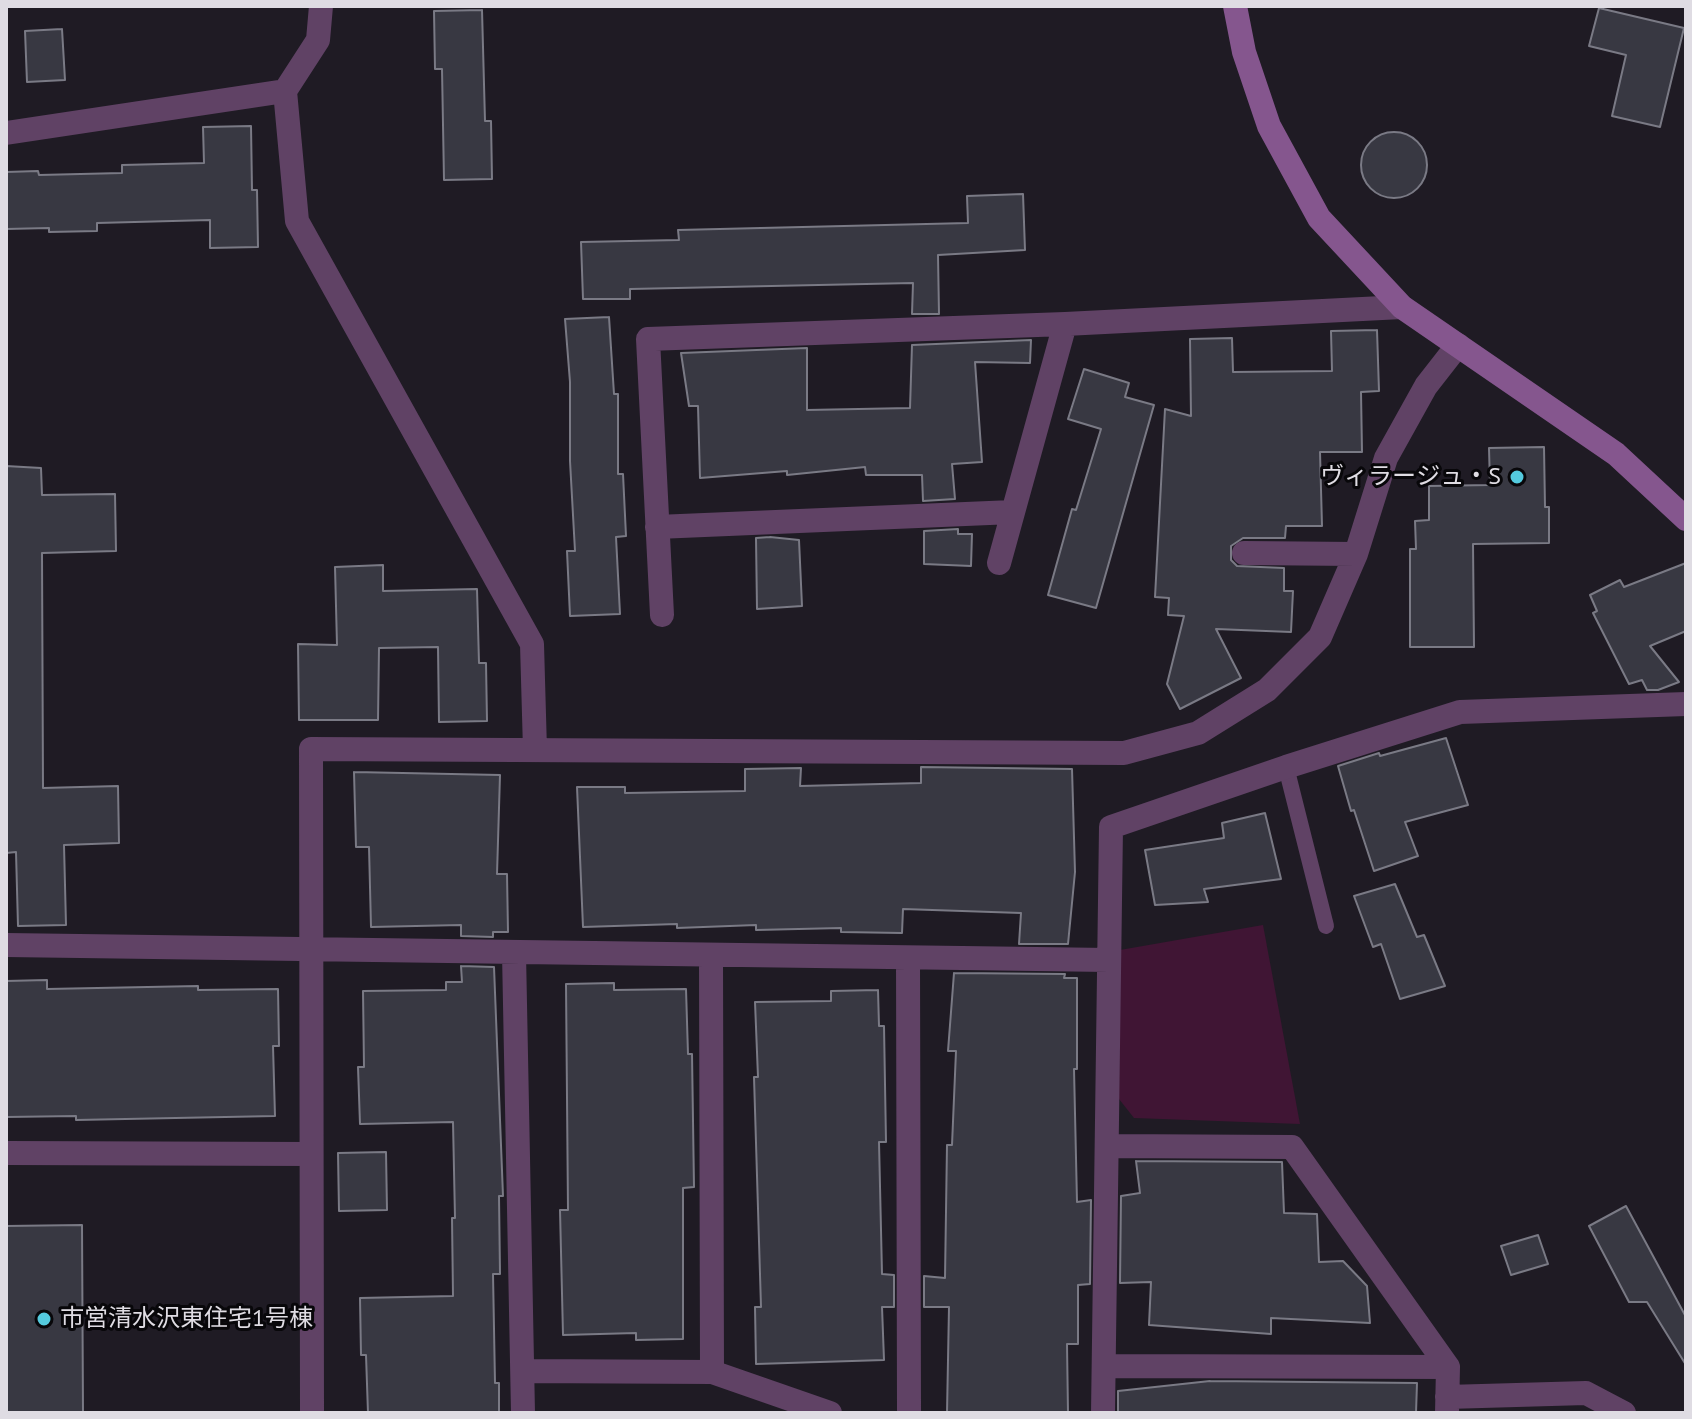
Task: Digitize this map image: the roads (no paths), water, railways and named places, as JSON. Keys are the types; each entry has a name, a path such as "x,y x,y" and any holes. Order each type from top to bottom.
{"street":[{"path":"321,6 318,40 285,91 297,221 532,644 535,750"},
{"path":"1235,6 1244,52 1269,126 1319,218 1402,307 1616,454 1686,519"},
{"path":"6,133 285,91"},
{"path":"662,615 648,339 1065,324 1402,307"},
{"path":"999,563 1065,324"},
{"path":"312,1413 311,749 1124,753 1198,733 1267,690 1320,637 1356,554 1386,458 1426,386 1458,345"},
{"path":"657,527 1013,512"},
{"path":"1244,553 1356,554"},
{"path":"1103,1413 1111,827 1460,712 1686,704"},
{"path":"6,945 1109,960"},
{"path":"514,953 523,1413"},
{"path":"711,956 712,1372"},
{"path":"908,958 909,1413"},
{"path":"1107,1146 1292,1147 1448,1367 1447,1405 1586,1393 1624,1413"},
{"path":"6,1153 311,1154"},
{"path":"1104,1366 1448,1367"},
{"path":"523,1371 712,1372 830,1413"}],"lane":[{"path":"1286,767 1326,926"}],"place":[{"name":"ヴィラージュ・S","path":"1517,477"},
{"name":"市営清水沢東住宅1号棟","path":"44,1319"}]}
